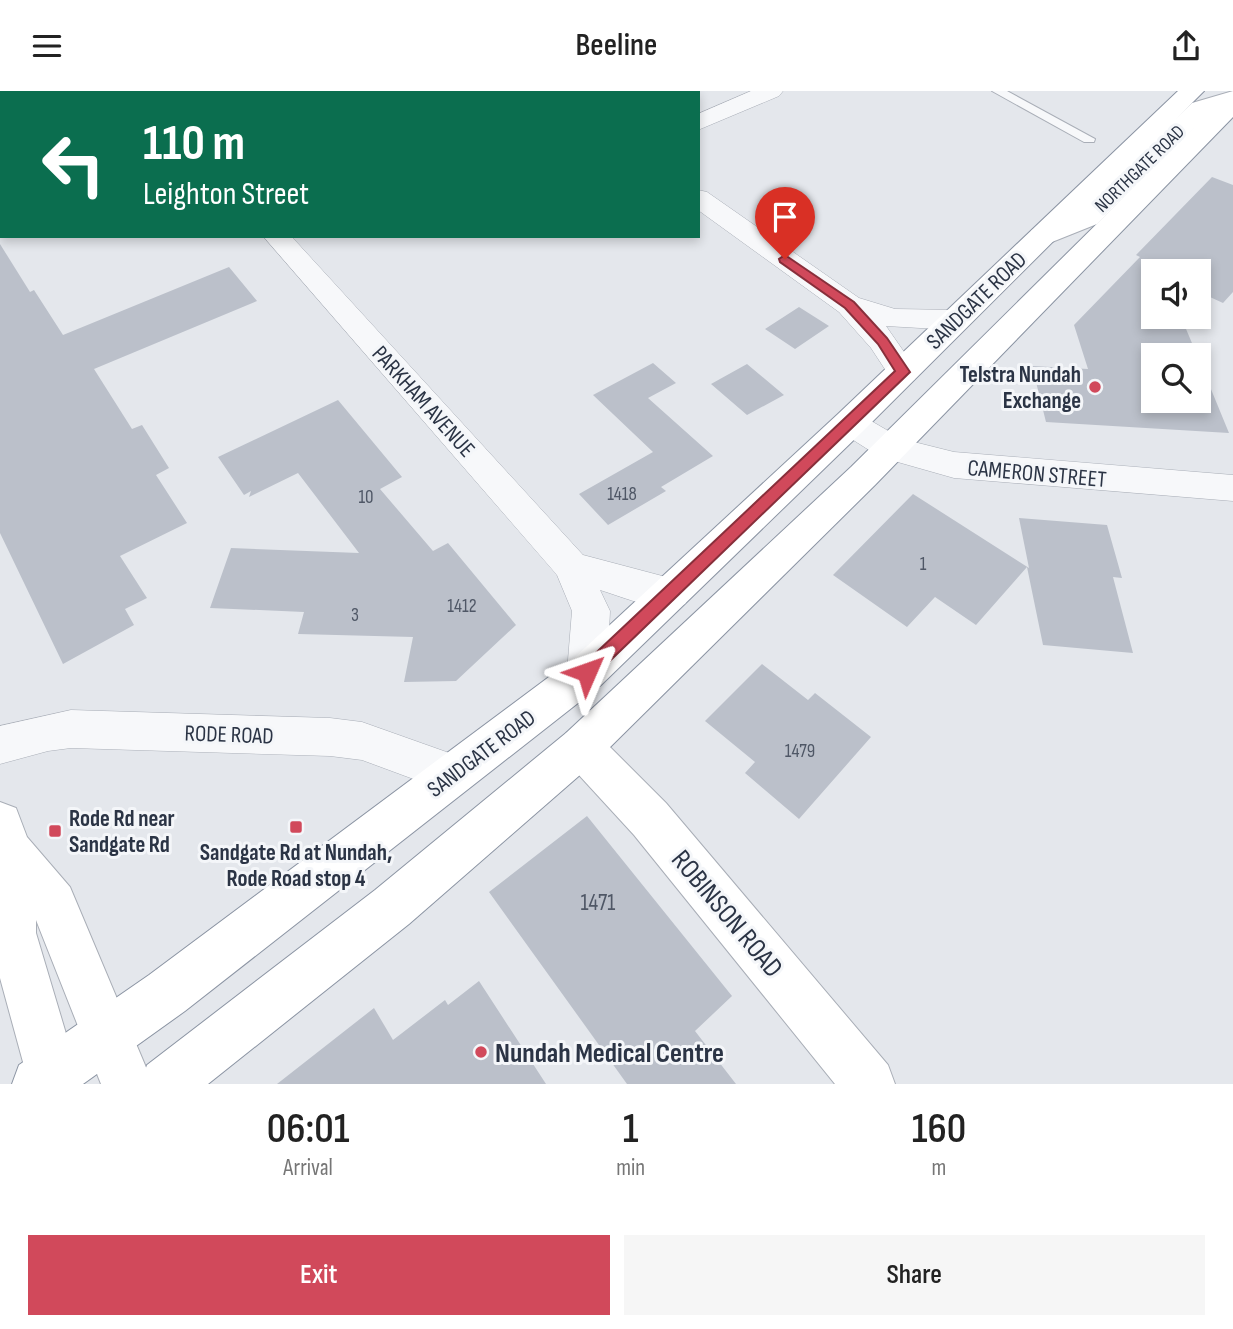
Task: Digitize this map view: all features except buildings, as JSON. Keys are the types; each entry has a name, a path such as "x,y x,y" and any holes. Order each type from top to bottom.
{"main road":[{"name":"SANDGATE ROAD","path":"48,1080 107,1034 167,993 587,672 850,423 1192,91"},
{"name":"SANDGATE ROAD","path":"166,1084 392,907 581,747 892,447 1231,105"},
{"name":"NORTHGATE ROAD","path":"1042,236 1087,218 1201,108 1231,105"},
{"name":"ROBINSON ROAD","path":"581,747 650,818 869,1084"},
{"path":"5,838 53,904 127,1084"},
{"path":"5,838 12,933 48,1080"}],"street":[{"path":"700,122 771,91"},
{"path":"700,199 849,305 882,341 903,372"},
{"name":"PARKHAM AVENUE","path":"277,238 572,566 591,611 587,672"},
{"path":"849,305 894,319 955,320"},
{"name":"CAMERON STREET","path":"850,423 892,447 954,465 1233,488"},
{"path":"572,566 635,586 672,593"},
{"name":"RODE ROAD","path":"0,745 48,732 71,729 330,737 362,741 454,774"}],"lane":[{"path":"998,91 1089,139"}],"place":[{"name":"Telstra Nundah Exchange","path":"1095,387"},
{"name":"Sandgate Rd at Nundah, Rode Road stop 4","path":"296,827"},
{"name":"Rode Rd near Sandgate Rd","path":"55,831"},
{"name":"Nundah Medical Centre","path":"481,1052"}],"route":[{"path":"587,672 903,372 882,341 849,305 785,259"}]}
